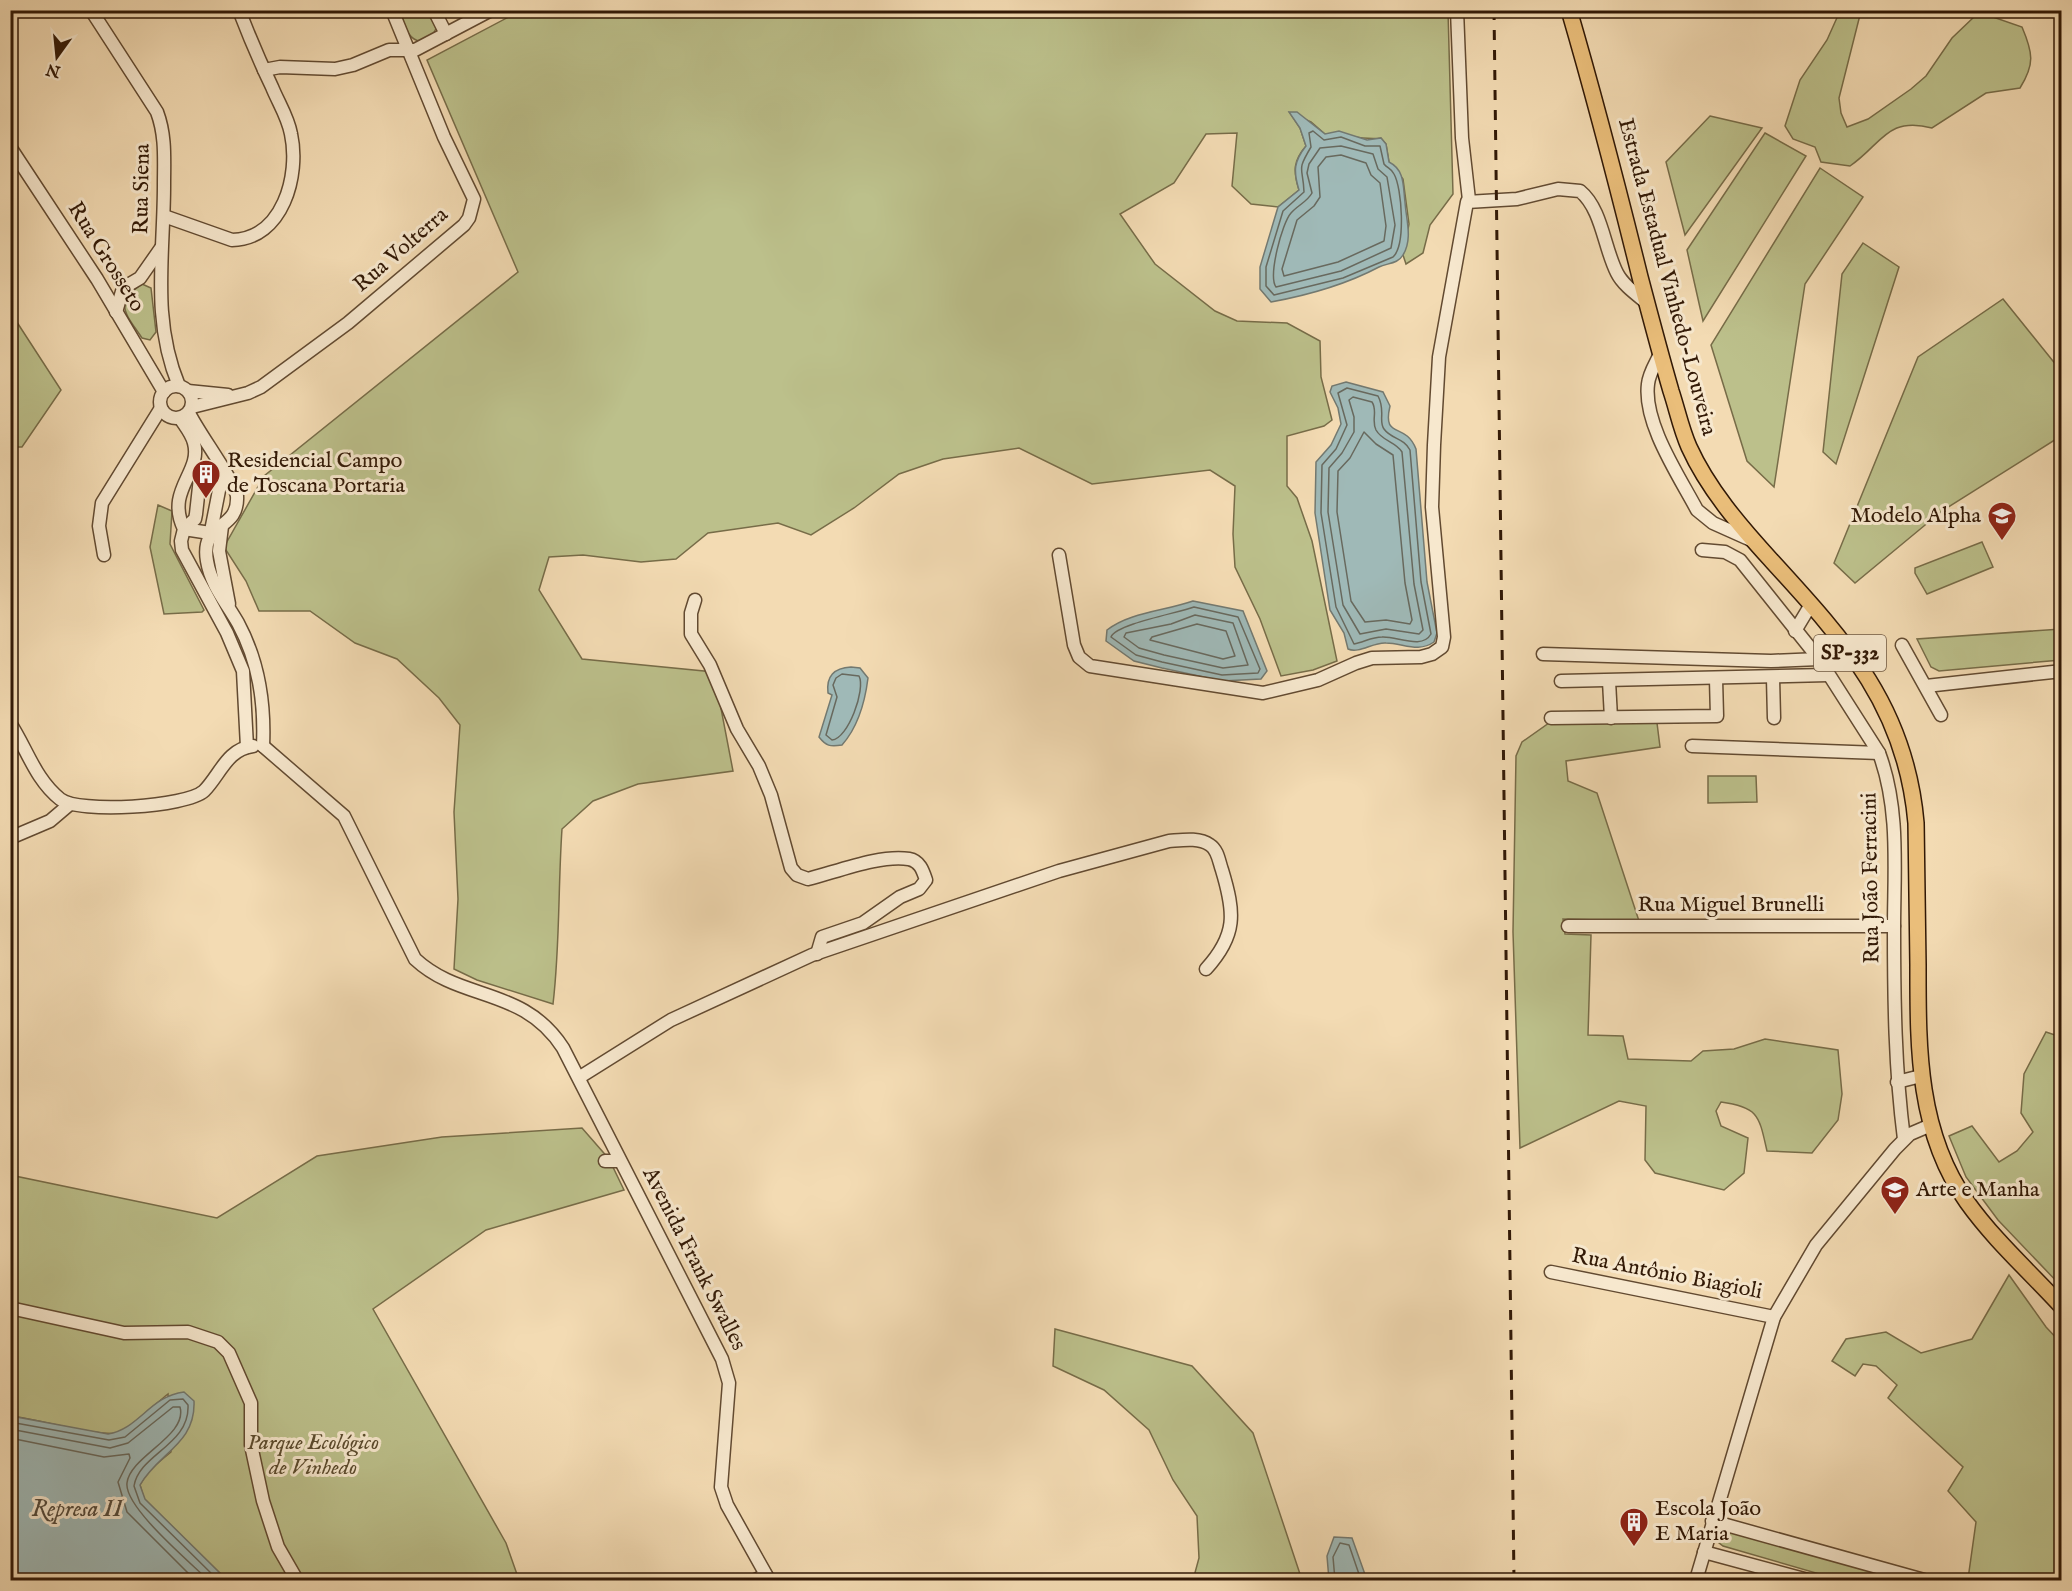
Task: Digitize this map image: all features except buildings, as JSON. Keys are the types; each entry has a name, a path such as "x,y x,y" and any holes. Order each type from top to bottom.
{"main road":[{"name":"Estrada Estadual Vinhedo-Louveira","path":"1569,10 1612,164 1660,354 1689,447 1714,492 1751,540 1810,606 1875,688 1889,713 1907,764 1916,823 1921,1076 1931,1125 1947,1167 1966,1201 2061,1307"}],"street":[{"name":"Rua Siena","path":"91,10 157,111 163,128 164,216 160,291 164,341 184,389 178,413"},
{"path":"164,216 232,240 243,240 277,219 292,174 294,151 289,127 239,10"},
{"name":"Rua Volterra","path":"178,413 261,387 348,323 470,218 474,199 392,10"},
{"path":"434,10 446,34"},
{"path":"264,70 280,67 335,69 353,65 389,50 415,50 491,10"},
{"path":"1059,555 1074,645 1079,657 1089,666 1263,693 1318,680 1364,660 1421,657 1440,650 1444,637 1432,507 1439,357 1464,212 1469,200 1462,138 1457,10"},
{"name":"Rua Grosseto","path":"10,147 97,279 164,392"},
{"path":"1469,200 1518,198 1558,189 1580,191 1592,207 1619,277 1647,303"},
{"path":"97,279 112,288 123,288 140,278 161,248"},
{"path":"140,278 148,279 160,291"},
{"path":"116,312 123,288"},
{"path":"140,349 164,341"},
{"path":"1660,354 1650,374 1647,393 1661,442 1697,510 1705,518 1751,540"},
{"path":"184,389 164,392 233,484 237,495 234,511 215,530 184,529"},
{"name":"Rua Volterra","path":"184,389 238,396"},
{"path":"104,555 99,526 102,503 146,436 178,413"},
{"path":"178,413 195,445 195,463 200,478 195,519 184,529 181,541 185,556 227,633 243,671 247,747"},
{"path":"184,529 178,516 181,494 186,477 195,463"},
{"path":"12,726 36,772 62,801 93,807 159,804 191,797 202,792 231,755 247,747 263,746 264,710 258,670 252,650 218,593 210,574 206,552 215,530 223,470"},
{"name":"Rua João Ferracini","path":"1702,550 1725,552 1740,560 1819,659 1879,753 1889,781 1894,816 1897,1082 1904,1139"},
{"path":"695,600 691,613 690,634 710,664 737,729 759,766 771,795 791,868 797,875 808,879 893,859 911,860 922,868 926,880 919,889 900,897 863,922 822,937 817,954"},
{"path":"1796,631 1810,606"},
{"path":"227,633 240,627"},
{"path":"1902,645 1941,715"},
{"path":"1543,654 1771,661 1819,659"},
{"path":"243,671 258,670"},
{"path":"1926,686 2061,670"},
{"path":"1561,681 1828,675"},
{"path":"1773,678 1774,718"},
{"path":"1551,718 1717,716 1716,679"},
{"path":"1610,681 1611,718"},
{"name":"Avenida Frank Swalles","path":"263,746 344,816 416,959 435,974 525,1009 538,1018 557,1038 580,1077 620,1161 722,1359 729,1383 721,1487 727,1505 763,1579"},
{"path":"1692,746 1879,753"},
{"path":"10,838 50,821 70,804"},
{"path":"580,1077 671,1020 817,954 1059,871 1169,841 1187,839 1202,841 1216,851 1232,914 1225,945 1206,969"},
{"name":"Rua Miguel Brunelli","path":"1568,926 1894,926"},
{"path":"1897,1082 1921,1076"},
{"path":"1696,1581 1774,1317 1816,1245 1904,1139 1931,1125"},
{"name":"Avenida Frank Swalles","path":"605,1161 620,1161"},
{"name":"Rua Antônio Biagioli","path":"1551,1272 1774,1317"},
{"path":"10,1308 124,1333 188,1332 219,1342 229,1353 251,1403 251,1445 263,1501 278,1547 297,1581"},
{"path":"1712,1521 1924,1581"},
{"path":"1704,1552 1808,1581"}],"green space":[{"path":"399,11 431,11 437,24 436,29 426,40 417,40 409,34"},
{"path":"520,11 1448,11 1453,194 1430,225 1423,253 1406,264 1403,255 1409,224 1403,179 1389,162 1386,144 1381,138 1325,134 1311,122 1290,113 1300,128 1306,146 1295,166 1299,190 1278,207 1251,204 1232,186 1237,133 1206,134 1174,183 1120,214 1155,264 1215,311 1237,321 1287,323 1320,341 1321,377 1332,420 1324,426 1287,436 1287,486 1297,498 1312,541 1337,661 1313,670 1281,676 1260,619 1235,567 1233,534 1235,486 1210,470 1092,484 1019,448 943,459 899,474 854,508 811,535 778,523 708,533 676,559 641,562 583,555 549,557 539,590 582,659 714,672 733,771 638,784 593,801 562,829 553,1004 477,980 454,969 458,899 454,812 460,725 439,698 397,659 355,643 310,611 259,611 246,581 224,547 264,476 518,272 427,60"},
{"path":"1840,11 1861,11 1839,98 1841,113 1847,127 1868,119 1926,76 1952,38 1975,16 1993,17 2022,27 2031,58 2028,72 2020,88 1986,93 1932,128 1917,125 1895,129 1886,134 1850,166 1821,162 1815,147 1793,139 1785,126 1800,80 1827,40"},
{"path":"1710,116 1762,128 1685,235 1666,162"},
{"path":"1765,133 1806,156 1703,321 1687,250"},
{"path":"1820,168 1863,197 1805,284 1774,487 1747,461 1711,345"},
{"path":"1863,243 1899,267 1836,464 1823,452 1842,274"},
{"path":"142,284 151,288 156,332 150,340 142,338 125,310 128,298"},
{"path":"2003,299 2061,371 2061,436 1942,511 1855,583 1834,563 1918,357"},
{"path":"11,313 61,390 22,447 11,447"},
{"path":"158,505 172,511 170,544 204,610 202,612 164,614 150,547"},
{"path":"1982,542 1993,567 1927,594 1915,573 1915,568"},
{"path":"2061,629 2061,660 1939,671 1931,667 1917,639"},
{"path":"1549,723 1657,723 1660,747 1566,761 1568,781 1597,793 1639,921 1563,919 1565,934 1591,935 1588,1035 1623,1036 1628,1059 1691,1061 1703,1051 1734,1049 1765,1039 1838,1050 1842,1094 1838,1120 1812,1153 1767,1151 1762,1129 1755,1115 1743,1107 1721,1102 1716,1111 1721,1126 1748,1138 1744,1173 1724,1190 1655,1173 1645,1160 1646,1106 1619,1101 1520,1148 1513,932 1516,756 1522,742"},
{"path":"1708,776 1756,776 1757,802 1708,803"},
{"path":"2046,1032 2061,1037 2061,1286 1998,1220 1966,1177 1949,1136 1972,1126 1999,1162 2017,1151 2033,1132 2021,1113 2024,1074"},
{"name":"Parque Ecológico de Vinhedo","path":"582,1128 609,1159 624,1190 486,1230 373,1309 506,1543 519,1580 227,1580 144,1499 140,1485 148,1471 171,1452 168,1394 121,1432 85,1431 11,1416 10,1175 217,1218 317,1156 442,1137"},
{"path":"2009,1275 2046,1327 2061,1343 2061,1580 1968,1579 1976,1522 1948,1491 1963,1467 1888,1398 1897,1385 1876,1366 1863,1364 1855,1376 1832,1361 1846,1339 1886,1332 1921,1353 1972,1339"},
{"path":"1055,1329 1192,1366 1253,1433 1302,1580 1193,1580 1199,1558 1197,1516 1173,1480 1149,1430 1104,1390 1053,1366"},
{"path":"1717,1527 1910,1580 1840,1580 1723,1546 1714,1539"}],"water":[{"path":"1289,112 1297,112 1325,134 1339,131 1367,140 1381,138 1386,144 1389,162 1401,174 1408,242 1403,255 1395,262 1326,289 1271,302 1260,289 1260,267 1278,207 1299,190 1296,167 1306,146 1300,128"},
{"path":"1346,382 1383,392 1390,406 1389,423 1406,435 1416,449 1427,582 1437,633 1434,642 1422,647 1381,643 1357,650 1348,649 1344,633 1330,610 1315,513 1316,462 1331,445 1341,424 1338,408 1330,392 1332,386"},
{"path":"1193,601 1243,611 1267,671 1261,679 1222,681 1162,668 1134,661 1106,641 1107,630 1126,619"},
{"path":"851,667 860,668 868,678 863,705 848,738 842,745 829,745 819,737 832,695 828,693 828,682 836,671"},
{"name":"Represa II","path":"184,1392 194,1401 189,1428 183,1438 156,1464 140,1485 145,1499 227,1580 11,1580 11,1416 108,1434 128,1426 162,1400"},
{"path":"1334,1537 1352,1538 1367,1580 1329,1580 1327,1556"}],"railway":[{"path":"1494,10 1514,1580"}],"place":[{"name":"Residencial Campo de Toscana Portaria","path":"206,500"},
{"name":"Modelo Alpha","path":"2002,542"},
{"name":"Arte e Manha","path":"1895,1216"},
{"name":"Escola João E Maria","path":"1634,1548"}]}
